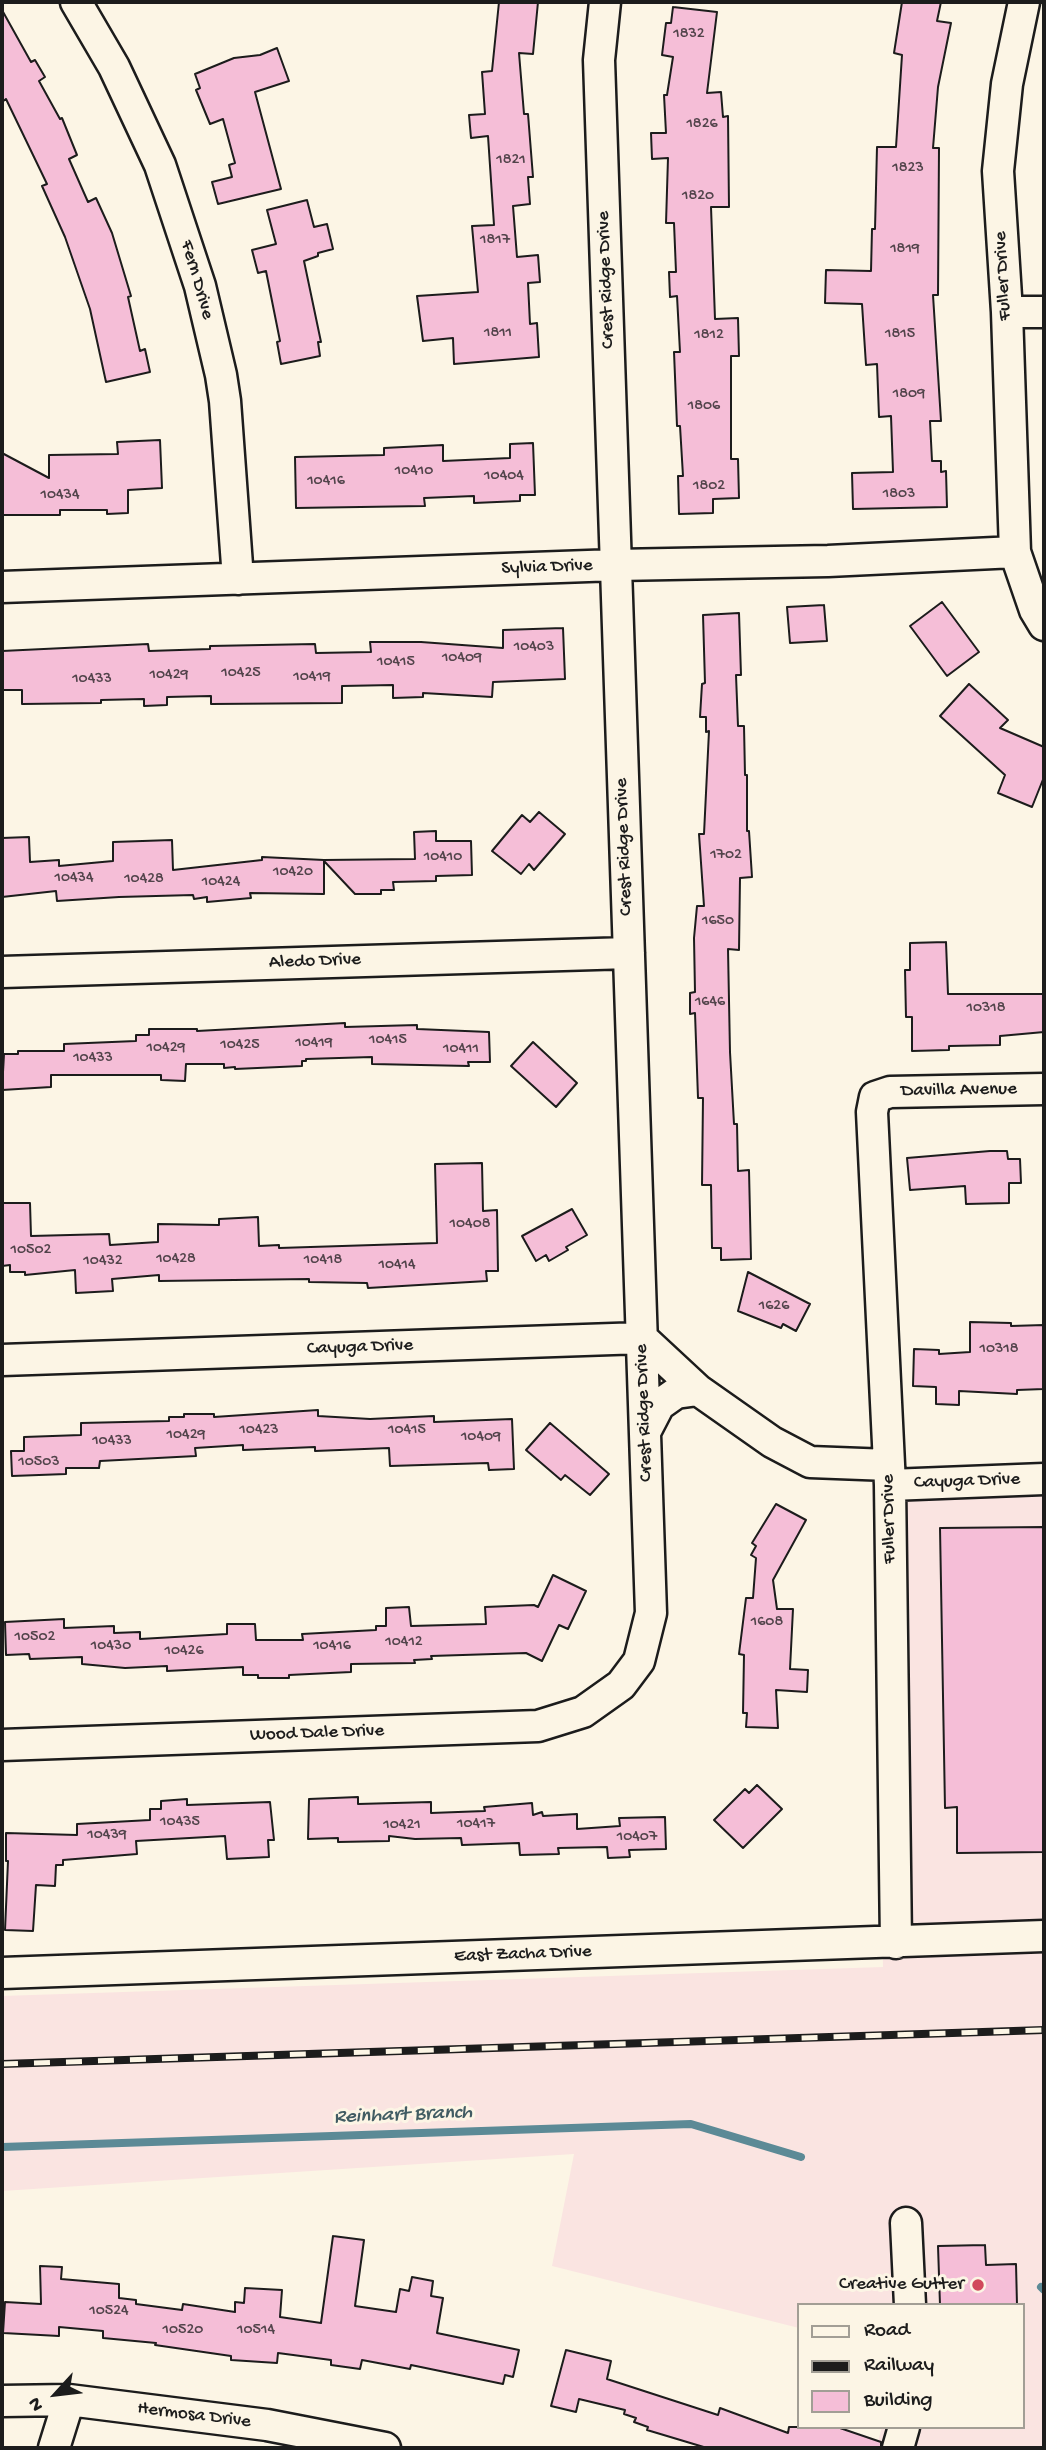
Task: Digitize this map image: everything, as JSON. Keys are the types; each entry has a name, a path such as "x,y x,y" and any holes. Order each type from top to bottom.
{"street":[{"name":"Fern Drive","path":"76,2 114,67 160,165 200,286 225,401 238,579"},
{"name":"Crest Ridge Drive","path":"606,2 599,60 651,1613 639,1661 621,1685"},
{"name":"Fuller Drive","path":"1015,552 1007,312 998,172 1007,83 1024,2"},
{"path":"1007,312 1044,312"},
{"name":"Sylvia Drive","path":"2,587 616,565 828,561 1015,552"},
{"path":"1015,552 1035,610 1044,625"},
{"name":"Aledo Drive","path":"2,972 629,953"},
{"name":"Davilla Avenue","path":"875,1097 890,1092 1044,1090"},
{"name":"Fuller Drive","path":"875,1097 872,1112 889,1475 897,1943"},
{"name":"Cayuga Drive","path":"2,1360 642,1339 698,1391 772,1443 810,1462 889,1475 1044,1479"},
{"path":"645,1432 659,1405 676,1393 698,1391"},
{"name":"Wood Dale Drive","path":"2,1745 538,1726 583,1712 621,1685"},
{"name":"East Zacha Drive","path":"2,1973 1044,1936"},
{"path":"906,2223 910,2303"},
{"path":"54,2448 69,2400"},
{"name":"Hermosa Drive","path":"2,2401 69,2400 267,2425 385,2448"},
{"path":"898,2448 903,2429"}],"shaded area":[{"path":"1044,1473 1044,2448 876,2448 881,2429 1025,2429 1025,2303 797,2303 797,2327 552,2266 574,2154 2,2191 2,1996 883,1967 872,1482"}],"building":[{"path":"499,2 538,2 533,54 519,53 533,177 528,177 530,204 513,206 517,257 538,255 540,282 528,283 530,324 537,323 539,357 454,364 453,338 423,341 417,296 478,292 472,226 494,225 488,136 471,138 469,115 485,114 482,72 492,71"},
{"path":"902,2 941,2 937,21 951,23 938,87 933,148 939,148 938,295 933,295 941,421 930,421 932,461 941,461 941,472 946,471 947,507 853,509 852,473 893,472 891,416 879,417 877,364 866,365 862,304 825,303 826,270 871,271 877,147 896,147 902,55 894,53"},
{"path":"673,7 717,12 707,93 721,92 723,117 728,116 729,207 711,207 715,319 738,318 739,356 731,356 731,459 738,459 739,498 713,499 713,513 679,514 678,476 683,476 680,426 677,426 674,352 680,352 677,296 670,297 669,272 676,272 674,223 666,223 668,158 652,159 651,133 666,133 664,95 667,95 673,57 662,55 666,23 671,23"},
{"path":"2,10 31,62 35,60 45,77 39,81 60,119 62,118 77,155 69,159 88,202 96,198 112,233 131,296 128,297 140,351 145,349 150,372 106,382 90,309 65,237 42,186 47,184 6,99 2,102"},
{"path":"277,48 289,81 255,92 281,189 218,204 212,182 232,177 229,165 235,163 223,119 210,124 196,90 200,88 195,74 234,58 260,55"},
{"path":"307,200 314,227 327,224 333,249 304,261 321,342 318,342 320,356 281,364 277,342 280,341 266,271 258,273 252,250 276,244 267,210"},
{"path":"160,440 162,488 128,490 128,513 60,510 60,515 2,515 2,453 49,478 49,455 118,454 117,442"},
{"path":"533,443 535,495 520,495 520,501 474,503 474,496 424,498 425,506 296,508 295,457 384,455 384,448 443,445 443,461 510,458 510,444"},
{"path":"942,602 979,652 947,676 910,626"},
{"path":"824,605 827,641 790,643 787,607"},
{"path":"739,613 741,675 736,675 738,726 744,726 747,831 752,877 740,878 739,950 728,949 734,1124 737,1124 738,1171 749,1170 751,1259 721,1260 721,1248 712,1248 711,1185 702,1185 703,1098 698,1098 695,1013 690,1014 690,993 695,992 694,938 697,906 704,906 699,834 704,834 709,731 706,732 706,717 700,717 702,684 705,683 703,615"},
{"path":"563,628 565,679 493,682 492,697 423,693 423,697 393,698 393,685 342,686 342,703 211,704 211,696 167,697 167,705 144,706 144,699 101,700 101,703 22,704 22,690 2,690 2,651 148,644 149,651 210,649 210,646 315,644 316,653 371,652 370,642 421,642 503,648 503,630"},
{"path":"969,684 1008,720 1000,728 1044,747 1044,777 1032,807 998,793 1005,775 940,716"},
{"path":"539,812 565,834 534,870 529,864 521,874 492,851 522,815 530,822"},
{"path":"436,831 436,841 471,841 472,875 436,876 436,881 393,882 394,890 381,890 381,894 355,894 324,861 324,894 250,893 251,898 207,902 207,897 194,899 193,895 57,901 56,891 2,897 2,838 29,837 30,862 59,860 59,866 113,861 113,842 172,840 173,870 262,860 262,857 324,860 415,859 414,832"},
{"path":"946,942 948,994 1044,994 1044,1032 1000,1036 1000,1045 949,1046 949,1050 912,1051 912,1017 906,1017 905,970 910,970 910,943"},
{"path":"345,1023 345,1027 417,1025 417,1029 489,1032 490,1062 468,1062 469,1066 372,1064 372,1057 306,1059 302,1061 302,1066 235,1069 224,1068 224,1064 186,1064 185,1081 161,1080 161,1075 51,1075 51,1087 2,1090 4,1054 18,1054 18,1051 64,1051 64,1044 136,1041 136,1035 149,1035 149,1029 197,1031"},
{"path":"533,1042 577,1083 556,1107 511,1066"},
{"path":"1007,1151 1008,1159 1020,1159 1021,1183 1009,1183 1009,1203 966,1204 965,1186 910,1190 907,1158"},
{"path":"482,1163 483,1211 497,1210 498,1271 486,1271 487,1281 368,1288 367,1283 309,1282 309,1279 159,1281 159,1275 112,1279 113,1291 76,1293 75,1270 25,1275 25,1272 10,1272 10,1265 2,1266 2,1203 30,1203 31,1236 109,1234 110,1245 158,1242 158,1224 219,1225 219,1219 258,1217 259,1246 279,1245 279,1248 437,1243 435,1164"},
{"path":"572,1209 587,1235 549,1261 546,1255 536,1261 522,1236"},
{"path":"748,1272 810,1304 796,1331 783,1324 781,1328 738,1311"},
{"path":"970,1322 1011,1323 1011,1326 1044,1325 1044,1389 1017,1390 1017,1394 959,1391 959,1405 936,1404 936,1387 913,1386 914,1349 939,1350 939,1354 970,1352"},
{"path":"318,1410 318,1416 370,1419 434,1416 434,1422 512,1419 514,1469 489,1470 488,1463 390,1466 389,1448 243,1450 243,1445 195,1448 196,1456 100,1461 99,1468 66,1468 66,1474 12,1476 11,1451 24,1451 24,1437 81,1435 81,1423 169,1421 169,1417 184,1417 184,1414 214,1414 214,1417"},
{"path":"550,1423 609,1474 590,1495 565,1475 561,1480 526,1450"},
{"path":"776,1504 806,1520 773,1580 777,1609 793,1609 790,1669 808,1670 807,1692 776,1690 778,1728 746,1727 747,1713 743,1713 744,1655 739,1654 746,1598 753,1598 756,1558 751,1555 756,1546 752,1543"},
{"path":"1044,1527 1044,1852 957,1853 957,1807 945,1808 940,1528"},
{"path":"553,1575 586,1591 568,1629 559,1625 542,1661 526,1653 431,1656 432,1659 414,1660 415,1663 351,1664 351,1672 258,1678 258,1675 243,1675 243,1667 167,1671 167,1666 125,1668 82,1664 82,1657 30,1659 29,1654 6,1655 5,1622 64,1619 64,1628 114,1626 114,1633 140,1632 140,1639 227,1634 227,1624 255,1624 256,1640 303,1640 302,1634 376,1630 376,1626 386,1626 386,1608 409,1607 411,1626 486,1624 485,1607 538,1607"},
{"path":"757,1785 782,1809 743,1848 714,1820 745,1789 749,1793"},
{"path":"358,1797 358,1804 431,1802 431,1813 485,1811 484,1807 532,1803 533,1815 542,1812 543,1816 577,1814 577,1829 620,1826 619,1818 665,1817 666,1849 629,1850 630,1857 608,1858 607,1847 558,1848 559,1854 520,1855 519,1843 462,1845 461,1838 415,1839 389,1836 389,1841 338,1842 338,1838 308,1839 309,1799"},
{"path":"187,1799 187,1805 270,1802 274,1840 268,1840 269,1857 227,1859 225,1836 136,1841 137,1854 63,1860 63,1865 56,1865 55,1886 36,1885 33,1931 5,1930 8,1861 6,1833 77,1835 77,1824 150,1820 150,1809 161,1809 161,1801"},
{"path":"333,2236 364,2240 355,2306 396,2312 400,2289 409,2291 412,2277 433,2281 431,2296 443,2298 437,2333 519,2350 513,2377 505,2375 503,2384 411,2365 410,2369 362,2360 360,2369 331,2365 331,2360 278,2353 277,2363 231,2360 231,2356 155,2345 156,2343 103,2338 103,2331 59,2327 59,2336 3,2333 5,2302 41,2304 40,2266 62,2267 61,2279 119,2284 119,2298 136,2300 136,2304 182,2310 183,2304 235,2312 235,2302 244,2303 245,2288 282,2290 280,2317 321,2323"},
{"name":"Creative Gutter","path":"985,2245 986,2265 1016,2264 1017,2303 940,2303 938,2246"},
{"path":"566,2350 611,2361 607,2379 718,2415 720,2408 788,2433 789,2427 843,2429 881,2442 881,2448 707,2448 647,2430 648,2427 634,2422 636,2418 624,2414 625,2410 579,2399 576,2412 551,2406"}],"waterway":[{"name":"Reinhart Branch","path":"2,2147 691,2124 801,2157"},
{"name":"Reinhart Branch","path":"1041,2287 1044,2290"}],"railway":[{"path":"2,2064 1044,2030"}],"place":[{"name":"Creative Gutter","path":"978,2285"}]}
